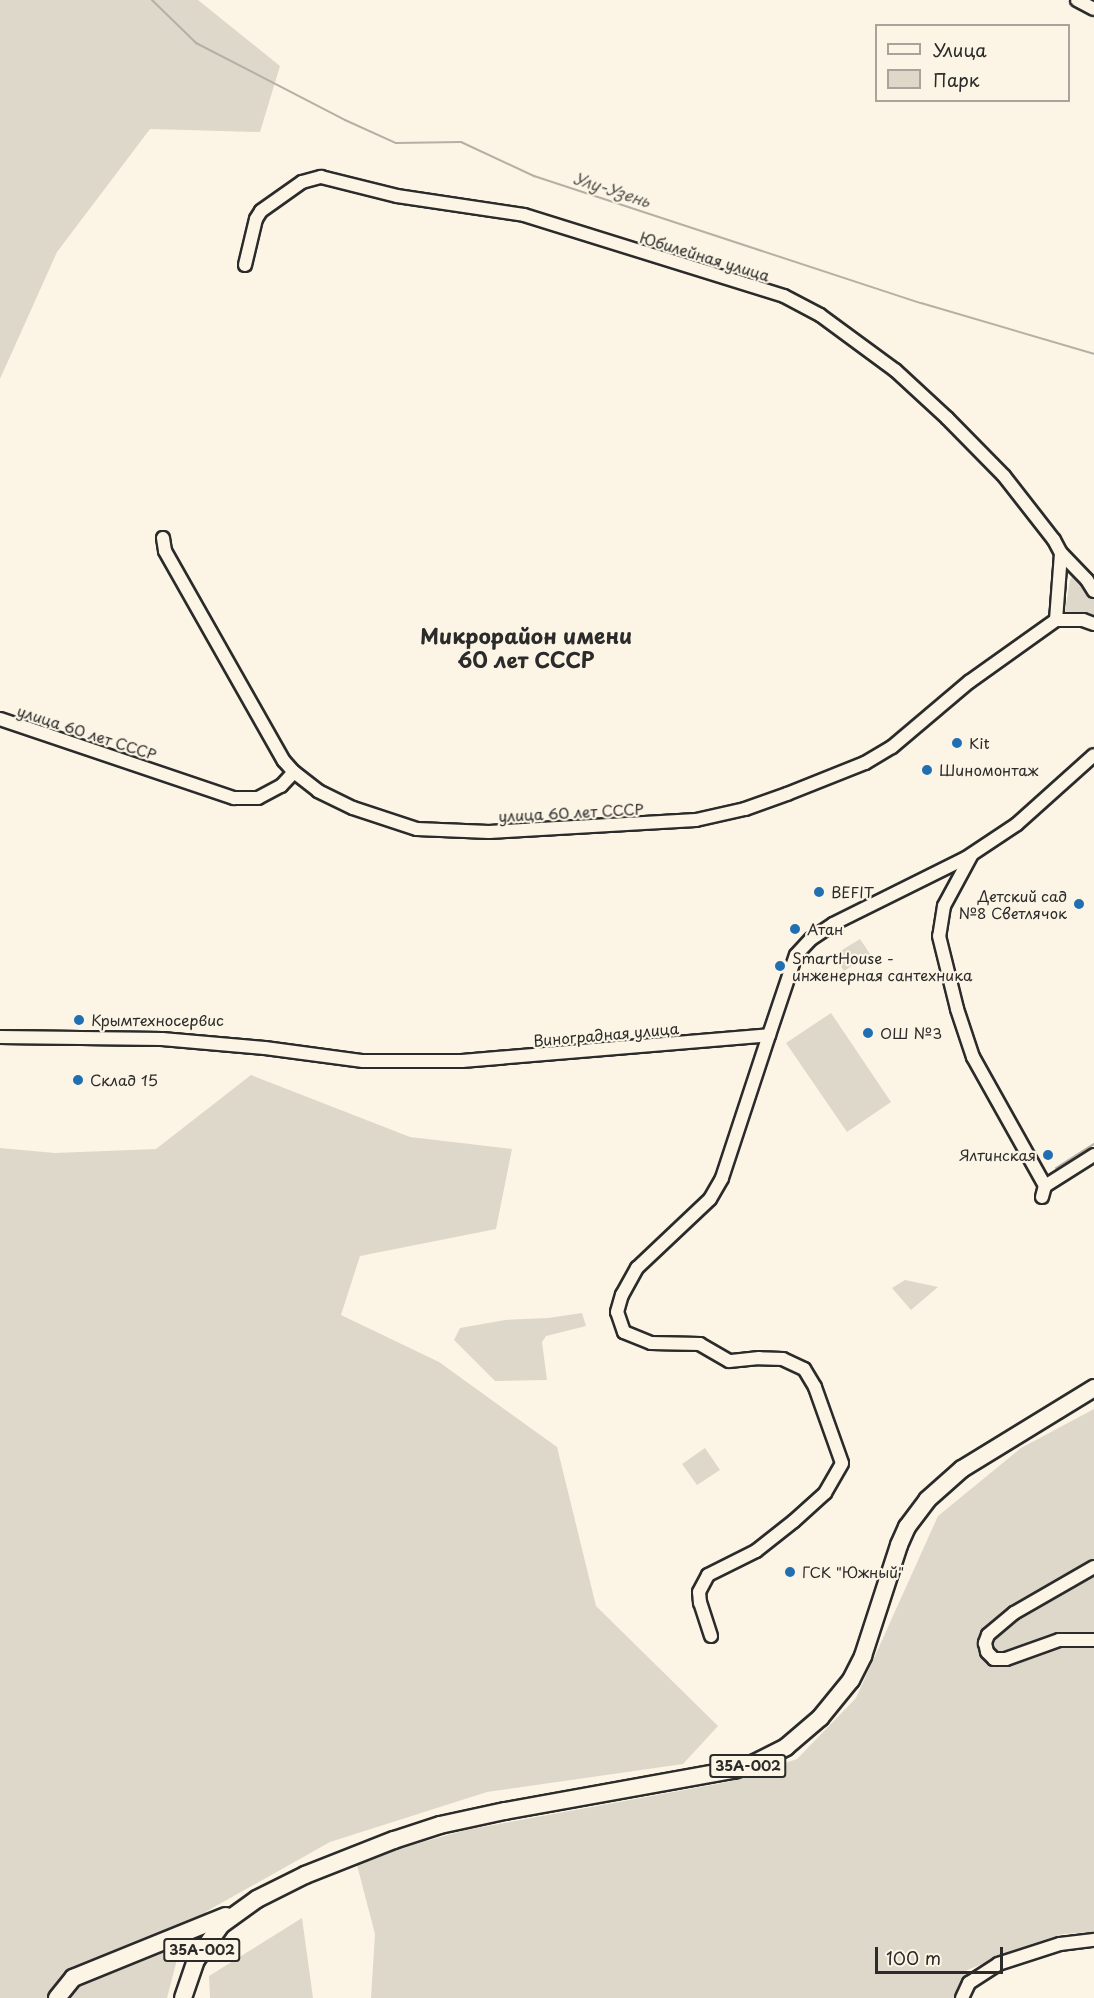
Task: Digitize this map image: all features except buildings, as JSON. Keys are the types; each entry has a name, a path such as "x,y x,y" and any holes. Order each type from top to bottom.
{"highway":[{"name":"35А-002","path":"183,1998 188,1980 205,1945 221,1925 238,1911 305,1875 394,1840 440,1825 734,1770 755,1763 786,1747 820,1718 851,1680 863,1656 899,1545 907,1527 927,1500 963,1469 1094,1388"},
{"path":"57,1998 73,1978 238,1911"}],"street":[{"path":"1077,0 1094,9"},
{"name":"Юбилейная улица","path":"245,265 256,219 261,211 302,182 321,177 397,196 524,215 784,296 820,315 895,370 947,418 1004,476 1054,540 1061,553 1087,580 1094,591"},
{"path":"163,538 165,552 284,761 294,772"},
{"path":"1061,553 1056,620 1083,620 1094,624"},
{"name":"улица 60 лет СССР","path":"0,719 234,798 258,798 282,786 294,772 318,791 353,808 417,829 489,831 696,820 719,816 833,777 892,747 969,682 1056,620"},
{"path":"711,1636 700,1603 699,1592 708,1575 762,1546 794,1521 825,1493 842,1463 815,1387 804,1369 783,1359 759,1358 729,1361 700,1344 651,1343 624,1332 618,1312 622,1295 637,1268 710,1199 722,1178 796,955 811,939 833,924 907,889 973,853 1017,824 1094,755"},
{"path":"973,853 944,906 939,936 957,1009 974,1057 1038,1170 1043,1192 1094,1155"},
{"name":"Виноградная улица","path":"0,1037 162,1039 363,1060 462,1061 769,1035"},
{"path":"1094,1567 1014,1612 996,1626 988,1635 985,1644 987,1652 994,1659 1006,1659 1059,1640 1094,1640"},
{"path":"962,1998 969,1983 998,1964 1060,1944 1094,1940"}],"green space":[{"path":"0,0 198,0 280,66 260,132 150,129 57,252 0,379"},
{"path":"1074,574 1094,594 1094,615 1069,615 1065,611 1070,580"},
{"path":"860,939 870,954 844,971 834,955"},
{"path":"831,1013 891,1102 847,1132 786,1043"},
{"path":"251,1075 410,1137 512,1149 496,1229 360,1256 341,1315 439,1362 557,1447 596,1606 718,1726 683,1764 487,1792 330,1842 207,1911 180,1948 167,1998 0,1998 0,1148 55,1153 156,1149"},
{"path":"905,1280 938,1287 911,1310 892,1288"},
{"path":"582,1313 586,1326 546,1336 542,1342 547,1380 495,1381 454,1340 460,1328 505,1320 548,1318"},
{"path":"1094,1409 1094,1932 1062,1934 967,1970 961,1998 371,1998 375,1934 357,1865 401,1848 466,1830 728,1782 797,1759 856,1698 938,1516 1021,1448"},
{"path":"705,1448 720,1470 697,1485 682,1464"},
{"path":"302,1918 313,1998 210,1998 209,1976"}],"waterway":[{"name":"Улу-Узень","path":"152,0 196,43 345,120 396,143 461,142 534,176 921,303 1094,354"},
{"path":"1056,1168 1094,1144"}],"place":[{"name":"Kit","path":"957,743"},
{"name":"Шиномонтаж","path":"927,770"},
{"name":"BEFIT","path":"819,892"},
{"name":"Детский сад №8 Светлячок","path":"1079,904"},
{"name":"Атан","path":"795,929"},
{"name":"SmartHouse - инженерная сантехника","path":"780,966"},
{"name":"Крымтехносервис","path":"79,1020"},
{"name":"ОШ №3","path":"868,1033"},
{"name":"Склад 15","path":"78,1080"},
{"name":"Ялтинская","path":"1048,1155"},
{"name":"ГСК \"Южный\"","path":"790,1572"}],"district":[{"name":"Микрорайон имени 60 лет СССР","path":"526,647"}]}
